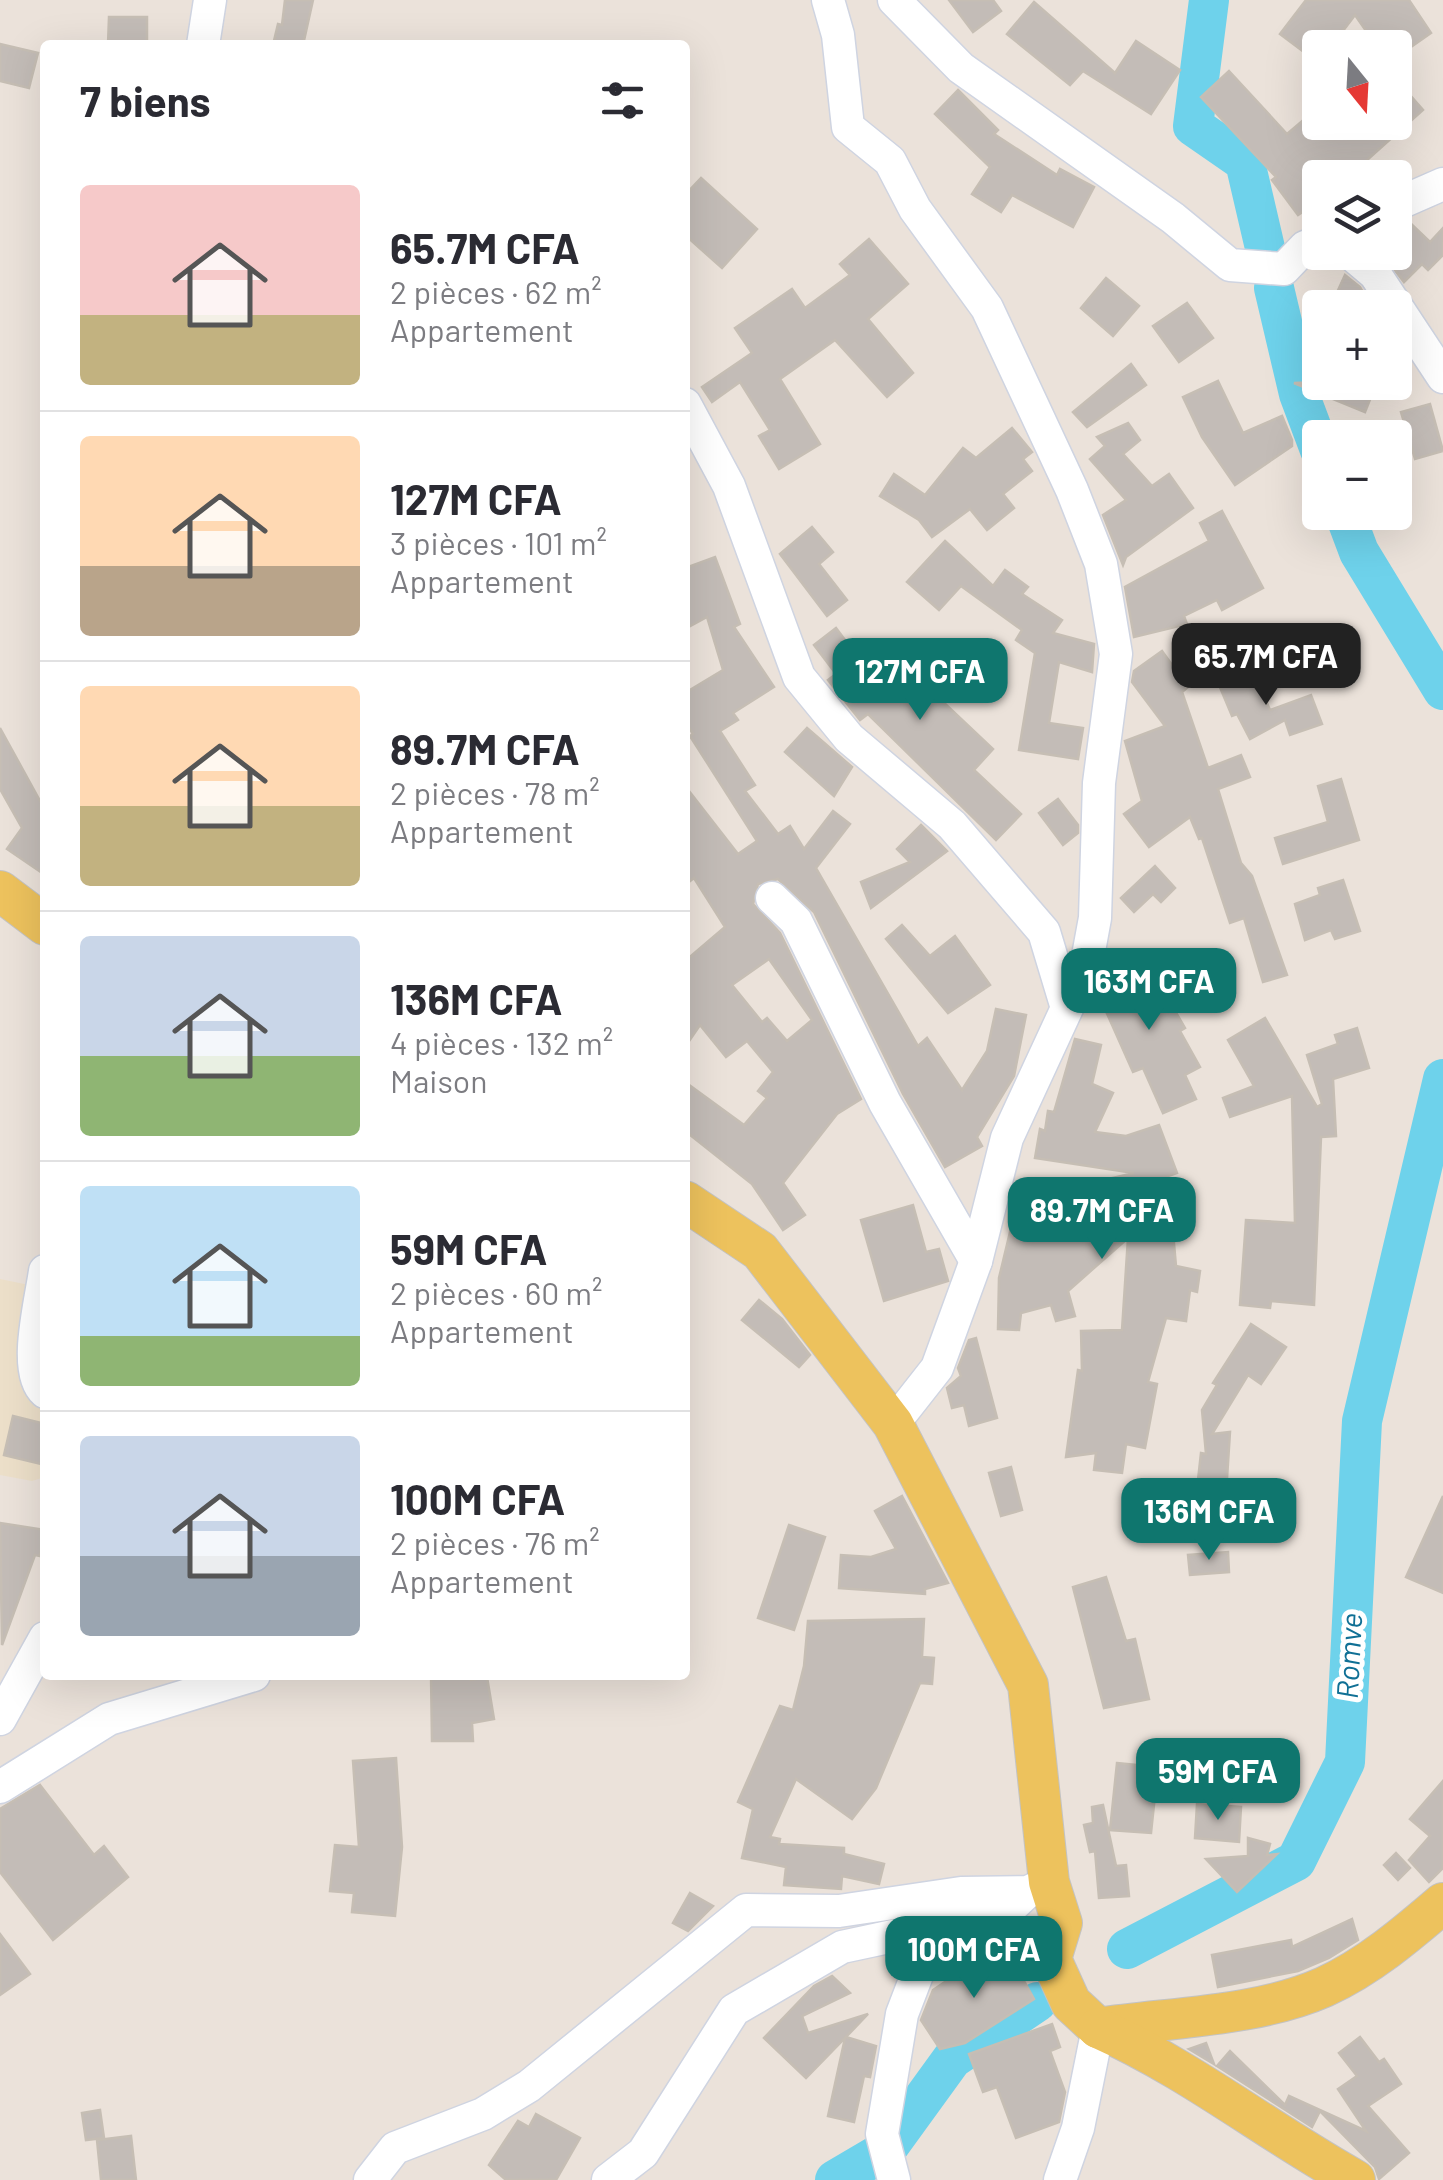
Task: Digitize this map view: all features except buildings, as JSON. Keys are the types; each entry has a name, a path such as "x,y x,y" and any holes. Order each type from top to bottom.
{"main road":[{"path":"0,891 40,921"},
{"path":"690,1204 760,1252 894,1424 1028,1684 1039,1887 1062,1923 1051,1958 1071,2003 1098,2028 1156,2054 1218,2092 1246,2116 1355,2180"},
{"path":"1098,2028 1260,2006 1324,1987 1394,1945 1443,1903"}],"street":[{"path":"203,40 210,0"},
{"path":"828,0 838,36 848,127 890,162 915,210 987,308 1072,490 1101,564 1116,654 1100,783 1096,918 1086,967 1006,1138 976,1261 937,1368 894,1424"},
{"path":"894,0 960,68 1173,218 1230,265 1284,270 1302,249"},
{"path":"1412,198 1443,184"},
{"path":"1370,270 1443,377"},
{"path":"690,414 728,486 800,676 850,738 952,826 1044,932 1066,1005"},
{"path":"772,898 796,920 885,1103 976,1261"},
{"path":"40,1309 33,1362 40,1388"},
{"path":"0,1720 40,1647"},
{"path":"0,1787 108,1718 237,1680"},
{"path":"608,2180 643,2153 734,2010 842,1948 1007,1911 1039,1887"},
{"path":"370,2180 395,2148 483,2114 529,2086 746,1910 838,1911 961,1893 1039,1887"},
{"path":"893,2175 882,2134 902,2014 924,1954 954,1923"},
{"path":"1060,2180 1078,2128 1098,2028"}],"shaded area":[{"path":"0,1279 39,1287 40,1479 32,1481 0,1475"}],"waterway":[{"name":"Romve","path":"1209,0 1193,126 1245,162 1265,248"},
{"name":"Romve","path":"1274,288 1309,420"},
{"name":"Romve","path":"1351,530 1359,552 1443,690"},
{"name":"Romve","path":"1127,1949 1296,1861 1345,1762 1362,1421 1443,1079"},
{"name":"Romve","path":"835,2180 886,2150 952,2059 1037,2002"}]}
